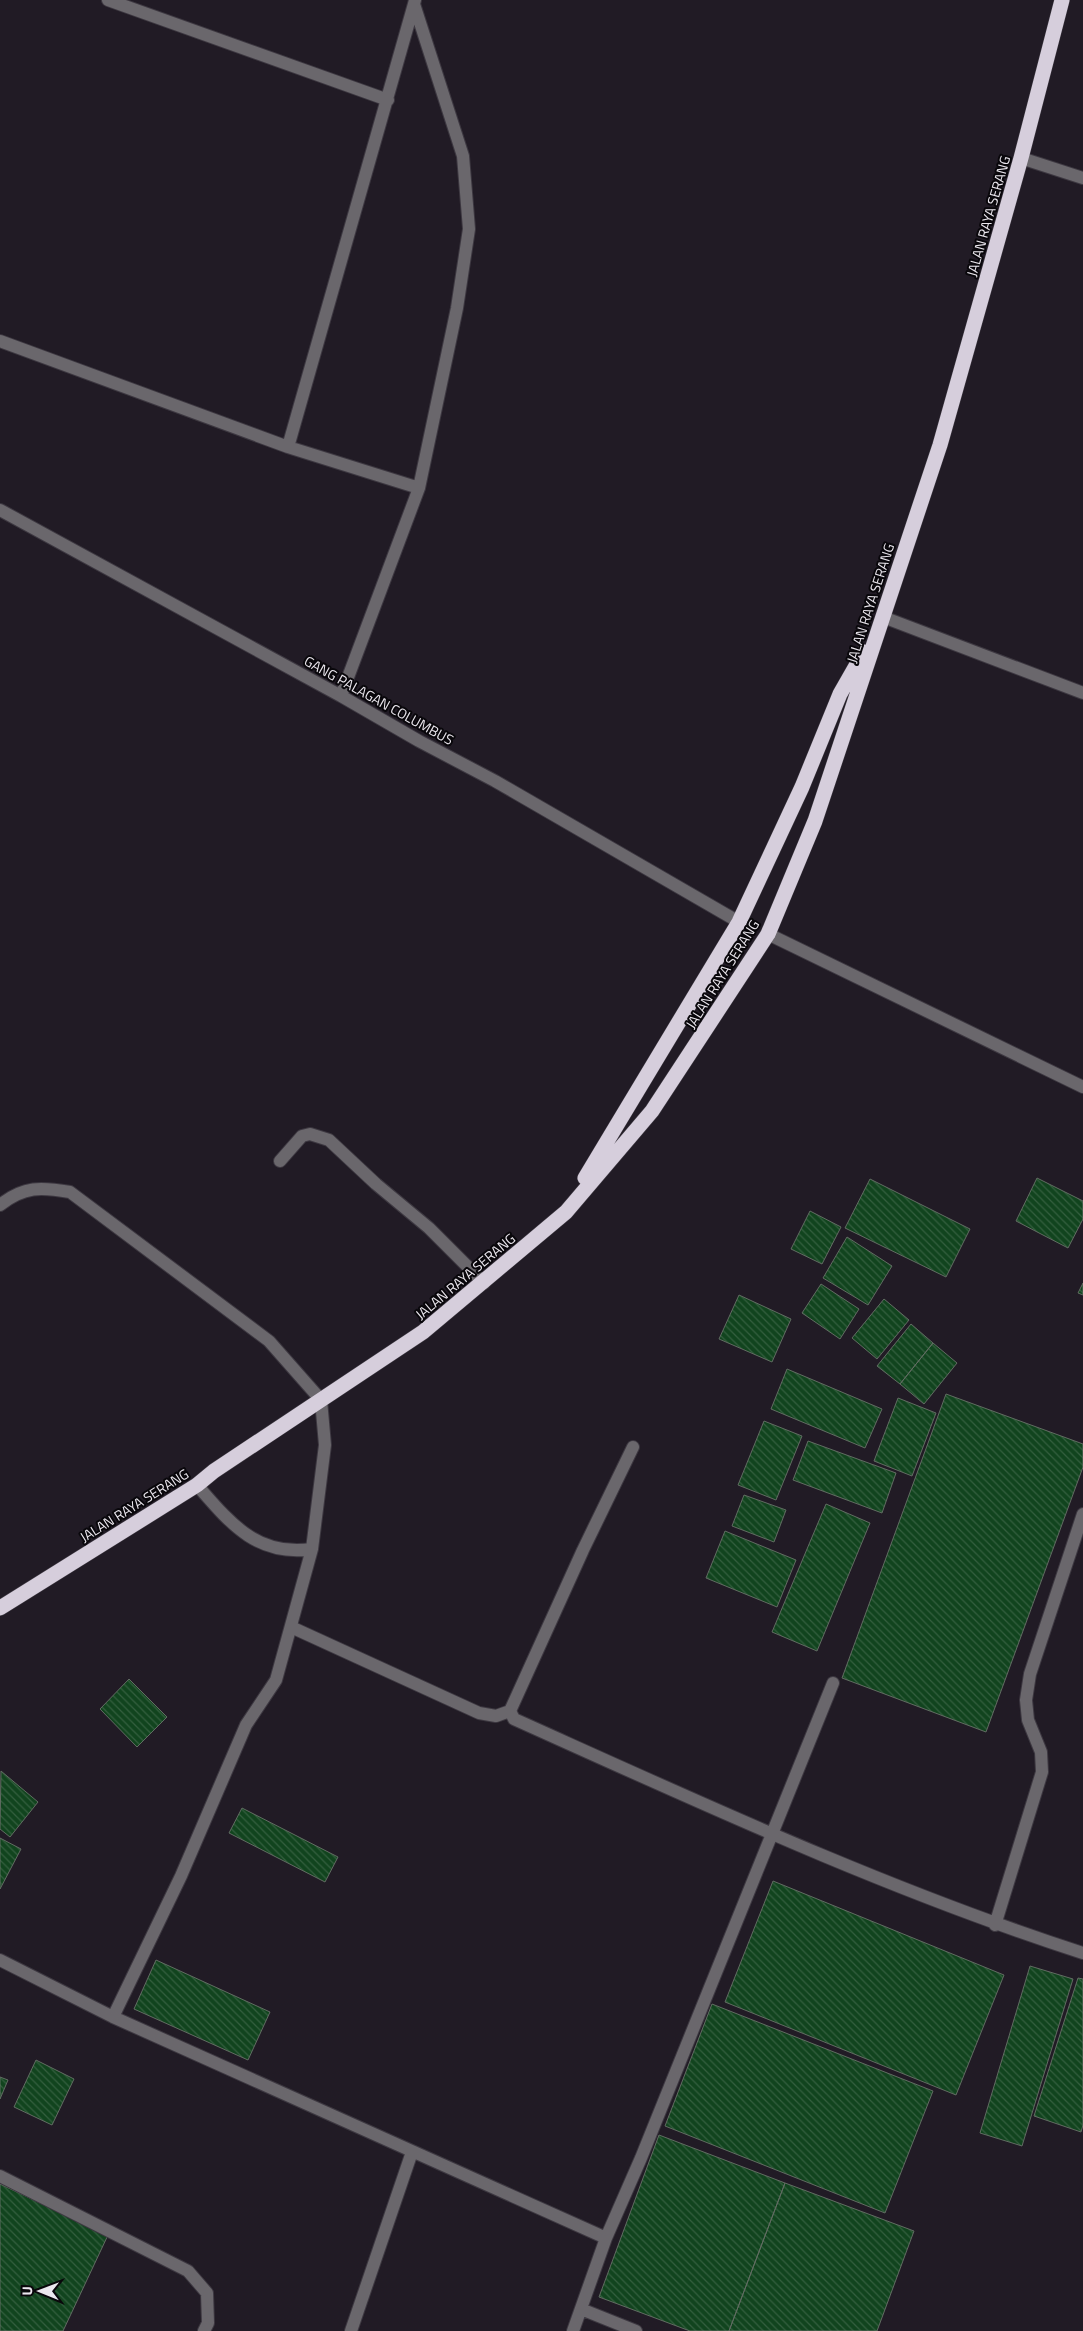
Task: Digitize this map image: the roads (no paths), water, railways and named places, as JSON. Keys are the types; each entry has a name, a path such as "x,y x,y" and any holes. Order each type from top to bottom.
{"highway":[{"name":"JALAN RAYA SERANG","path":"0,1608 197,1485 214,1471 423,1332 484,1283 566,1212 652,1111 768,934 815,821 940,445 1021,158 1062,0"},
{"path":"566,1212 739,922 802,787 840,694 881,621"}],"street":[{"path":"108,0 388,100"},
{"path":"288,447 388,100 414,2"},
{"path":"341,696 419,488 456,308 469,229 463,156 414,2"},
{"path":"1021,158 1083,178"},
{"path":"0,341 288,447 419,488"},
{"name":"GANG PALAGAN COLUMBUS","path":"0,510 495,781 739,922"},
{"path":"881,621 1083,693"},
{"path":"768,934 1083,1087"},
{"path":"280,1161 302,1136 310,1134 329,1140 376,1184 430,1228 484,1283"},
{"path":"0,1205 14,1194 41,1187 70,1192 268,1340 321,1400 325,1446 312,1549 276,1680 246,1725 181,1876 113,2017"},
{"path":"291,1627 479,1714 496,1716 510,1710 583,1550 633,1447"},
{"path":"197,1485 231,1524 249,1538 263,1545 294,1552 312,1549"},
{"path":"995,1924 1042,1772 1040,1752 1028,1720 1026,1700 1030,1674 1083,1514"},
{"path":"574,2331 606,2238 834,1683"},
{"path":"510,1710 514,1719 773,1835 995,1924 1083,1953"},
{"path":"0,1960 113,2017 606,2238"},
{"path":"351,2331 412,2152"},
{"path":"0,2176 188,2271 207,2293 208,2323 204,2331"},
{"path":"581,2309 636,2331"}]}
